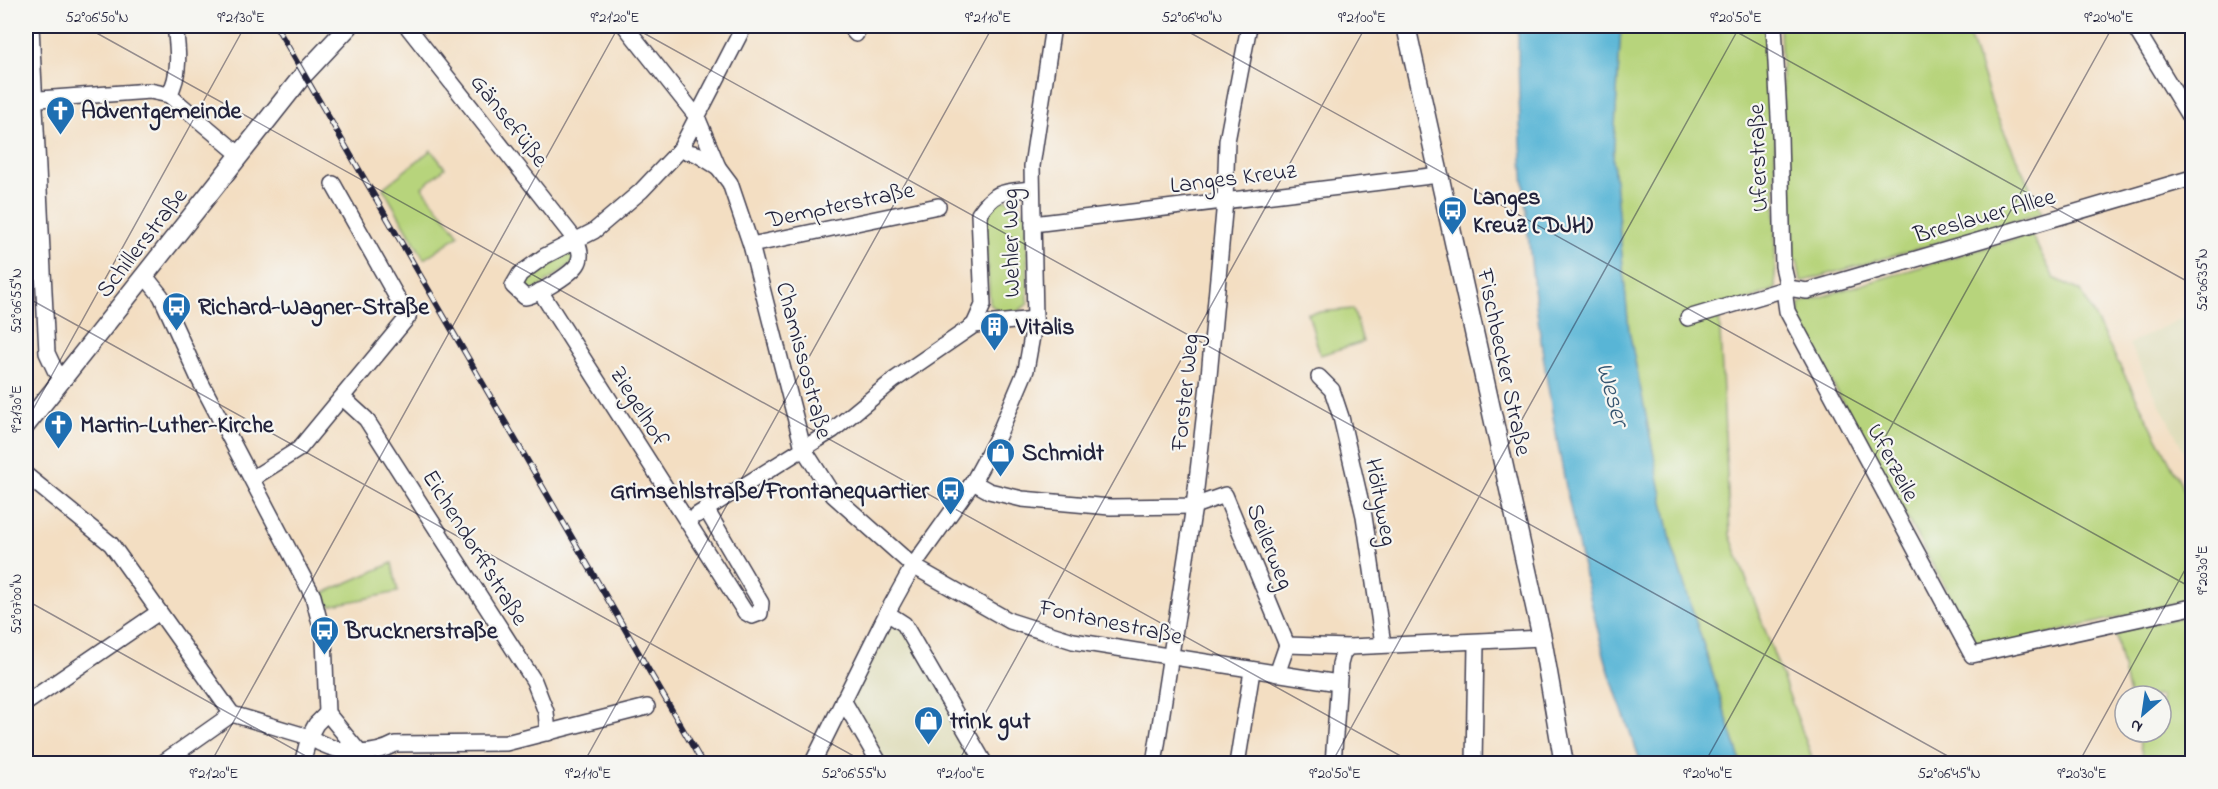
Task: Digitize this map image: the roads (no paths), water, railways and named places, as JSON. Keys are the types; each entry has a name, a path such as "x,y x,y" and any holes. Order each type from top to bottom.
{"main road":[{"name":"Schillerstraße","path":"26,425 293,88 349,26"},
{"name":"Fischbecker Straße","path":"1406,26 1542,638 1564,764"}],"street":[{"path":"32,26 30,100 47,353 55,370 63,378"},
{"path":"169,95 177,82 178,46 175,26"},
{"name":"Gänsefüße","path":"407,26 577,242"},
{"name":"Chamissostraße","path":"625,26 697,117 718,166 730,183 751,246 803,448 833,495 913,566"},
{"path":"577,242 580,254 577,266 540,291 525,297 513,286 515,278 564,245 577,242 641,190 680,150 744,26"},
{"name":"Wehler Weg","path":"812,764 887,613 913,566 974,482 998,436 1026,370 1035,319 1032,166 1053,26"},
{"name":"Forster Weg","path":"1154,764 1194,506 1225,201 1227,141 1249,26"},
{"name":"Uferstraße","path":"1774,26 1780,135 1783,266 1788,288"},
{"path":"2134,26 2191,113"},
{"path":"30,100 150,91 169,95 240,155"},
{"path":"680,150 697,154 718,166"},
{"name":"Langes Kreuz","path":"1033,224 1439,175"},
{"name":"Breslauer Allee","path":"1688,318 1788,288 1807,291 2193,178"},
{"path":"253,478 299,449 408,317 333,184"},
{"path":"974,325 983,305 979,214 987,202 999,192 1031,189"},
{"name":"Dempterstraße","path":"751,246 938,206"},
{"path":"145,276 161,296 198,377 313,596 324,639 327,713 366,759"},
{"name":"Uferzeile","path":"1788,288 1785,297 1787,311 1972,655 2193,607"},
{"name":"Ziegelhof","path":"540,291 745,612 752,616 760,613 761,603 706,509"},
{"path":"686,522 855,414 894,380 974,325 1035,319"},
{"name":"Höltyweg","path":"1319,377 1332,390 1341,417 1364,516 1383,644"},
{"name":"Eichendorffstraße","path":"343,398 366,418 534,681 546,712 548,733"},
{"path":"26,475 111,544 232,714 309,737 318,743 366,759 394,744 506,743 647,707"},
{"path":"974,482 989,490 1022,499 1110,507 1194,506"},
{"name":"Seilerweg","path":"1194,506 1225,495 1287,645"},
{"name":"Fontanestraße","path":"913,566 1010,621 1073,641 1338,683"},
{"path":"26,703 159,612"},
{"path":"887,613 904,624 985,764"},
{"path":"1277,674 1287,645 1349,647 1383,644 1476,643 1542,638"},
{"path":"1474,764 1476,643"},
{"path":"1333,764 1338,683 1343,653 1349,647"},
{"path":"1238,764 1252,671"},
{"path":"843,700 880,764"},
{"path":"302,764 309,737 316,724 327,713"},
{"path":"161,764 232,714"}],"water":[{"name":"Weser","path":"1518,26 1621,26 1613,160 1629,331 1672,546 1741,763 1641,763 1606,662 1567,494 1540,339 1524,183 1519,104"}],"railway":[{"path":"276,26 703,764"}],"place":[{"name":"Adventgemeinde","path":"60,136"},
{"name":"Langes Kreuz (DJH)","path":"1452,236"},
{"name":"Richard-Wagner-Straße","path":"177,332"},
{"name":"Vitalis","path":"995,352"},
{"name":"Martin-Luther-Kirche","path":"59,450"},
{"name":"Schmidt","path":"1001,478"},
{"name":"Grimsehlstraße/Frontanequartier","path":"950,516"},
{"name":"Brucknerstraße","path":"324,656"},
{"name":"trink gut","path":"929,746"}]}
